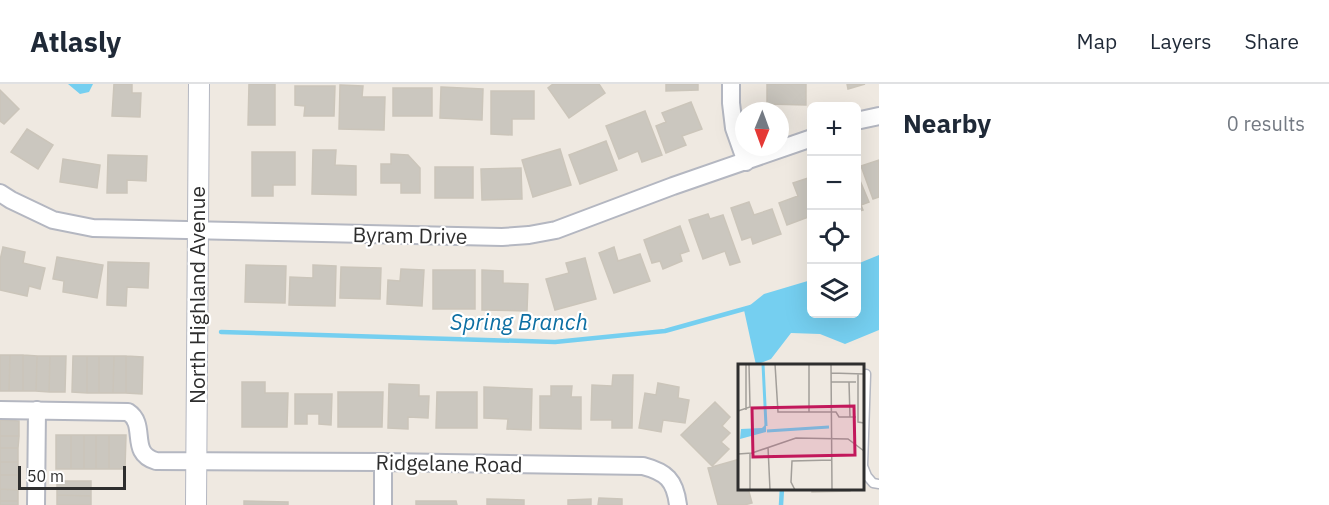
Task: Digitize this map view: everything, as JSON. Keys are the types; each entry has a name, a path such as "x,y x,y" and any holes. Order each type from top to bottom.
{"street":[{"name":"North Highland Avenue","path":"196,505 199,84"},
{"path":"731,84 734,128 746,162"},
{"path":"861,121 879,116"},
{"name":"Byram Drive","path":"0,193 53,220 93,228 502,237 556,230 673,186 807,140"},
{"path":"0,410 37,410 36,505"},
{"name":"Ridgelane Road","path":"37,410 128,412 137,422 141,450 150,459 156,461 643,466 658,470 670,479 677,494 678,505"},
{"path":"383,462 383,505"}],"lane":[{"path":"864,435 866,374"},
{"path":"864,468 873,483 879,484"}],"water":[{"path":"68,84 93,84 89,92 80,94"},
{"path":"879,255 879,330 845,344 820,334 791,333 771,359 756,364 744,310 764,294 807,281 807,318 861,318 861,262"}],"building":[{"path":"114,84 132,84 132,93 141,93 140,117 112,116"},
{"path":"249,84 275,84 275,125 248,125"},
{"path":"553,84 599,84 605,93 569,118 548,88"},
{"path":"666,84 698,84 698,90 666,91"},
{"path":"767,84 806,84 806,105 767,102"},
{"path":"847,84 865,84 848,89"},
{"path":"340,85 363,86 362,97 385,97 384,130 339,129"},
{"path":"295,86 335,86 334,116 304,116 305,106 295,105"},
{"path":"441,87 483,89 482,120 440,118"},
{"path":"393,88 432,88 432,116 393,116"},
{"path":"0,90 19,109 4,124 0,121"},
{"path":"491,91 534,91 534,119 512,119 512,135 491,134"},
{"path":"691,102 702,129 682,136 686,145 666,153 656,126 666,122 662,113"},
{"path":"645,111 662,155 642,162 638,151 619,159 606,126"},
{"path":"27,129 53,145 38,169 11,152"},
{"path":"606,141 617,170 580,184 569,155"},
{"path":"560,149 571,185 533,197 522,160"},
{"path":"313,150 336,150 335,165 356,166 356,195 312,194"},
{"path":"252,152 295,152 295,185 273,185 273,196 252,196"},
{"path":"391,154 408,155 420,168 420,193 401,193 401,183 381,183 381,164 391,164"},
{"path":"108,155 147,156 146,181 127,180 127,193 107,193"},
{"path":"63,159 100,165 97,188 60,182"},
{"path":"879,160 879,197 873,199 861,166"},
{"path":"435,167 473,167 473,198 435,198"},
{"path":"521,168 522,199 482,200 481,169"},
{"path":"807,178 807,218 787,225 779,203 798,196 793,183"},
{"path":"861,183 869,202 861,205"},
{"path":"749,202 754,215 772,209 781,234 753,244 751,237 742,240 731,208"},
{"path":"708,214 710,219 723,215 740,262 730,265 725,251 703,259 689,220"},
{"path":"680,226 689,251 680,254 682,261 663,269 660,261 652,263 644,240"},
{"path":"3,247 25,252 23,263 45,268 40,289 29,286 27,296 0,290 0,260"},
{"path":"614,247 618,261 640,254 650,281 614,293 599,253"},
{"path":"57,257 103,265 97,298 63,292 64,281 53,279"},
{"path":"585,258 596,299 555,310 546,279 569,273 566,263"},
{"path":"108,262 149,263 148,288 127,287 126,306 107,305"},
{"path":"246,265 286,266 285,303 245,302"},
{"path":"313,265 336,266 335,306 289,305 290,277 313,278"},
{"path":"341,267 381,268 380,299 340,298"},
{"path":"401,269 424,270 422,306 387,304 388,280 400,281"},
{"path":"433,270 475,270 475,309 433,309"},
{"path":"482,270 503,271 503,283 528,284 527,311 482,310"},
{"path":"0,355 10,355 9,391 0,391"},
{"path":"10,355 23,355 23,391 9,391"},
{"path":"23,355 37,356 36,391 23,391"},
{"path":"37,356 50,356 49,392 36,391"},
{"path":"50,356 66,356 65,392 49,392"},
{"path":"73,356 87,356 87,393 72,392"},
{"path":"87,356 99,356 99,393 87,393"},
{"path":"99,356 114,356 113,393 99,393"},
{"path":"114,356 126,356 126,393 113,393"},
{"path":"126,356 143,357 142,394 126,393"},
{"path":"613,375 633,375 632,428 612,428 612,420 591,420 592,385 612,386"},
{"path":"242,382 265,382 265,393 288,393 287,427 242,427"},
{"path":"658,383 679,387 678,398 689,400 685,423 663,420 661,432 639,428 645,393 656,395"},
{"path":"389,384 419,385 419,396 429,396 428,418 408,417 408,429 388,428"},
{"path":"551,386 572,386 571,397 581,397 581,429 540,428 540,396 551,396"},
{"path":"484,387 532,389 531,430 507,429 508,419 484,418"},
{"path":"338,392 383,392 382,427 338,427"},
{"path":"437,392 477,392 477,428 436,428"},
{"path":"295,394 332,394 331,425 319,424 319,414 307,414 307,424 295,424"},
{"path":"715,402 730,417 722,426 730,433 721,442 729,449 712,466 681,435"},
{"path":"0,420 19,421 19,436 0,436"},
{"path":"56,435 71,435 71,469 56,469"},
{"path":"71,435 84,435 84,469 71,469"},
{"path":"84,435 96,435 96,469 84,469"},
{"path":"96,435 109,435 109,469 96,469"},
{"path":"109,435 126,435 125,469 109,469"},
{"path":"0,436 19,436 18,448 0,448"},
{"path":"0,448 18,448 18,462 0,462"},
{"path":"738,460 738,490 749,490 752,503 718,505 708,468"},
{"path":"0,462 18,462 18,475 0,475"},
{"path":"0,475 18,475 18,490 0,489"},
{"path":"57,481 91,481 91,496 57,495"},
{"path":"0,489 18,490 18,501 0,501"},
{"path":"812,490 850,490 850,491 812,492"},
{"path":"57,495 91,496 91,505 57,505"},
{"path":"599,498 622,499 622,505 598,505"},
{"path":"487,499 524,500 524,505 487,505"},
{"path":"591,499 591,505 568,505 568,500"},
{"path":"0,501 18,501 18,505 0,505"},
{"path":"244,501 288,502 288,505 244,505"},
{"path":"416,501 456,501 457,505 416,505"}],"waterway":[{"name":"Spring Branch","path":"221,332 555,342 665,331 751,307"},
{"path":"781,505 782,490"}]}
